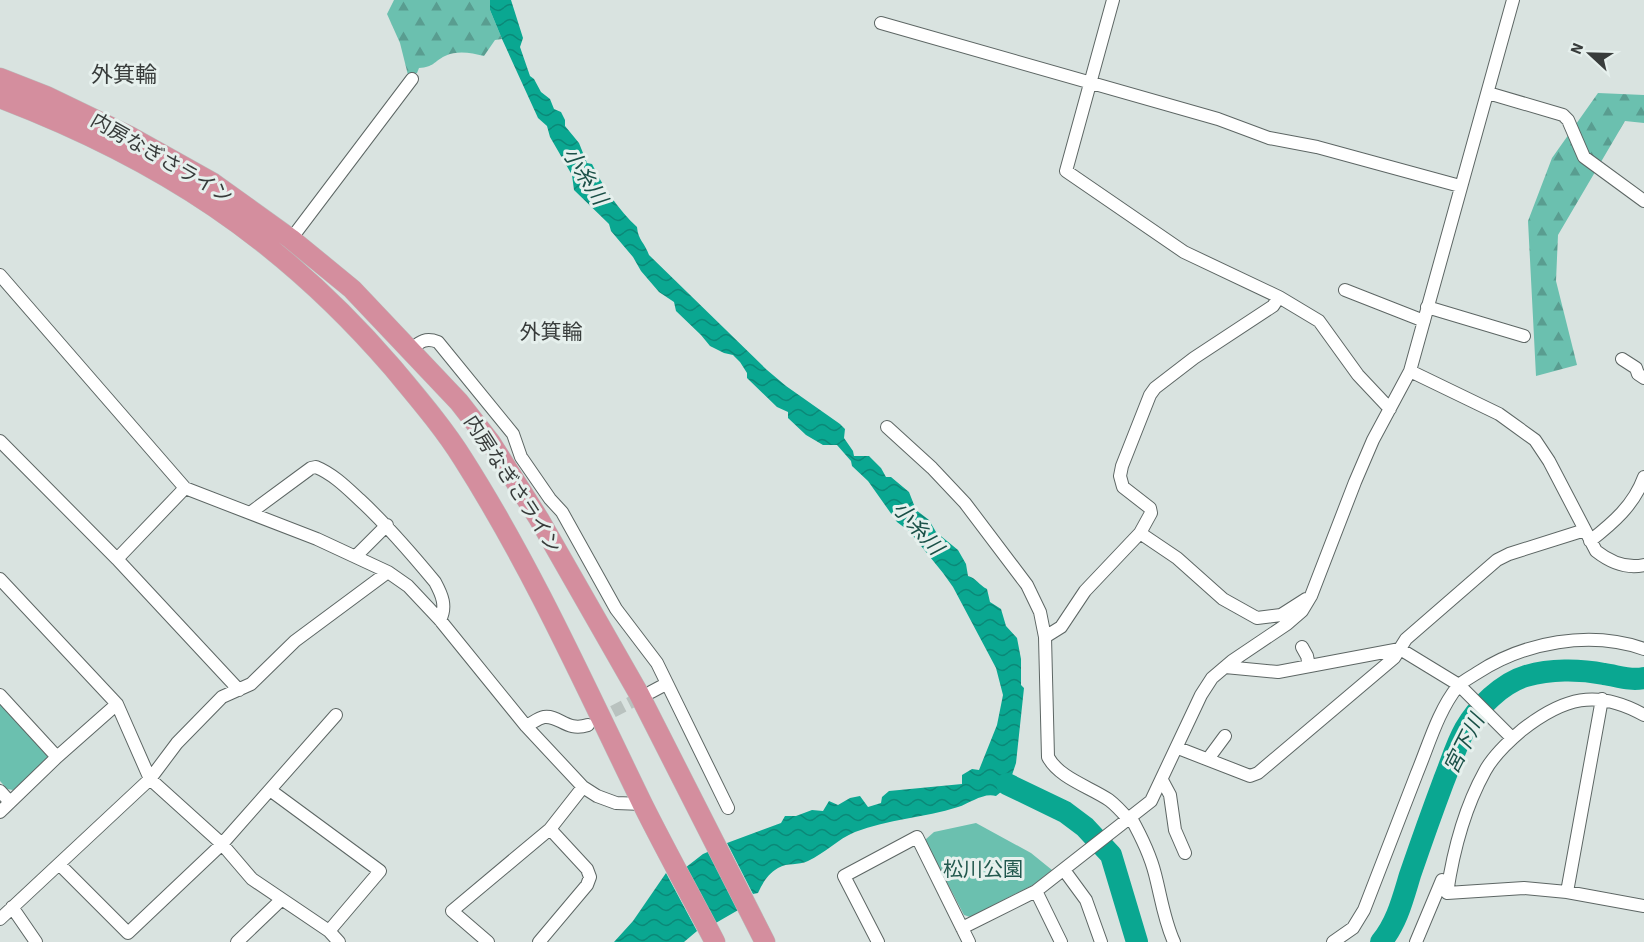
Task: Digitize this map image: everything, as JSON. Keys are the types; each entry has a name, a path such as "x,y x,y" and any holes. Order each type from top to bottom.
{"highway":[{"name":"内房なぎさライン","path":"0,78 46,96 129,136 213,183 291,239 352,289 459,402 491,443 581,591 677,766 700,817 761,934"},
{"name":"内房なぎさライン","path":"0,98 103,141 207,201 281,256 322,293 362,333 414,394 462,456 548,607 663,845 716,942"}],"street":[{"path":"1113,0 1066,171 1184,252 1279,297 1319,321 1358,375 1390,409"},
{"path":"962,928 1036,891 1151,801 1212,678 1224,667 1287,624 1302,611 1311,596 1373,440 1410,371 1513,0"},
{"path":"881,23 1218,118 1269,138 1317,147 1460,186"},
{"path":"291,239 412,79"},
{"path":"1488,93 1563,115 1568,120 1584,157 1644,201"},
{"path":"0,275 184,488 356,556 408,586 440,620 526,726 584,787 597,796 616,803 643,804"},
{"path":"1345,290 1424,321"},
{"path":"1045,638 1061,627 1085,591 1140,533 1151,513 1150,508 1123,487 1120,476 1150,395 1161,383 1194,358 1273,306 1279,297"},
{"path":"1427,307 1524,336"},
{"path":"410,350 423,340 438,342 513,434 521,457 550,500 562,512 616,609 657,663 728,808"},
{"path":"1622,359 1636,368 1638,374 1644,378"},
{"path":"1410,371 1499,414 1535,440 1549,461 1596,551 1621,566 1644,565"},
{"path":"887,427 965,503 1027,585 1040,612 1045,638 1048,757 1051,763 1068,776 1111,802 1147,849 1174,942"},
{"path":"0,441 117,558 239,690"},
{"path":"250,513 316,467 339,480 387,525 435,582 440,592 444,611 440,620"},
{"path":"1178,748 1250,776 1258,773 1394,658 1406,639 1497,560 1509,554 1588,536 1617,520 1643,484"},
{"path":"117,558 184,488"},
{"path":"356,556 387,525"},
{"path":"1140,533 1177,558 1223,599 1257,618 1281,615 1311,596"},
{"path":"0,919 150,779 177,743 222,698 251,684 296,640 387,572"},
{"path":"0,579 117,704 150,779 222,844 252,879 329,931 339,942"},
{"path":"581,591 600,580"},
{"path":"1333,942 1353,928 1364,910 1440,716 1461,686 1487,666 1553,643 1609,641 1644,649"},
{"path":"1302,647 1310,666"},
{"path":"1224,667 1278,672 1400,649 1461,686 1510,736"},
{"path":"651,692 666,684"},
{"path":"0,694 57,757"},
{"path":"1567,892 1602,699"},
{"path":"1644,715 1602,699 1570,701 1542,714 1510,736 1486,770 1470,804 1452,856 1447,893 1524,888 1567,892 1644,906"},
{"path":"0,812 117,704"},
{"path":"59,864 128,933 222,844 336,715"},
{"path":"526,726 543,717 578,728 588,725"},
{"path":"1208,759 1225,736"},
{"path":"1162,780 1167,787 1175,830 1185,853"},
{"path":"488,942 452,911 550,829 584,787"},
{"path":"270,790 380,871 329,931"},
{"path":"0,791 10,802"},
{"path":"539,942 587,885 590,877 587,869 550,829"},
{"path":"878,942 844,876 916,837 969,942"},
{"path":"1068,867 1086,900 1101,942"},
{"path":"1416,942 1442,880"},
{"path":"1036,891 1061,942"},
{"path":"237,942 281,900"},
{"path":"12,907 36,942"}],"green space":[{"path":"394,0 490,0 490,10 502,39 495,40 484,56 464,53 450,54 431,65 419,68 417,73 408,75 400,43 387,14"},
{"path":"1598,93 1644,95 1644,123 1625,121 1558,235 1556,281 1577,365 1536,376 1528,221 1552,158"},
{"path":"0,703 48,752 48,760 13,790 7,789 0,781"},
{"name":"松川公園","path":"976,823 1031,853 1052,870 1033,885 970,917 964,915 925,840 934,832"}],"water":[{"name":"小糸川","path":"490,0 511,0 523,38 520,47 530,76 541,92 550,99 554,109 561,112 565,126 579,143 587,163 592,164 612,197 637,227 649,255 767,370 840,424 845,429 844,438 854,456 869,456 886,477 891,477 909,492 916,510 929,520 936,532 958,550 966,564 968,576 987,589 990,602 1001,609 1006,626 1017,638 1021,659 1021,685 1024,688 1016,763 1010,781 1016,787 1030,791 1035,796 1020,797 1007,787 996,796 987,795 945,811 893,821 855,832 808,861 778,868 766,879 758,893 753,894 727,843 781,823 785,816 796,816 812,810 823,811 829,801 838,805 850,798 860,796 868,807 881,803 882,797 889,791 962,784 962,775 972,769 979,770 997,725 1003,695 996,668 953,587 909,531 897,522 868,481 852,466 851,461 837,445 823,445 806,435 788,418 788,412 777,407 747,378 747,373 733,355 710,346 676,311 674,302 659,292 641,271 633,257 611,231 609,224 574,190 572,175 550,137 547,126 538,118 502,39 490,10"},
{"path":"710,851 740,909 714,924 685,868"},
{"path":"666,873 697,931 684,942 614,942 633,921"}],"waterway":[{"name":"宮下川","path":"1381,942 1399,910 1459,741 1470,721 1483,705 1499,690 1517,679 1545,672 1594,672 1629,679 1644,678"},
{"name":"宮下川","path":"1007,784 1065,812 1085,827 1111,855 1137,942"}],"tunnel":[{"path":"597,720 645,695"}],"district":[{"name":"外箕輪","path":"124,74"},
{"name":"外箕輪","path":"551,332"}]}
